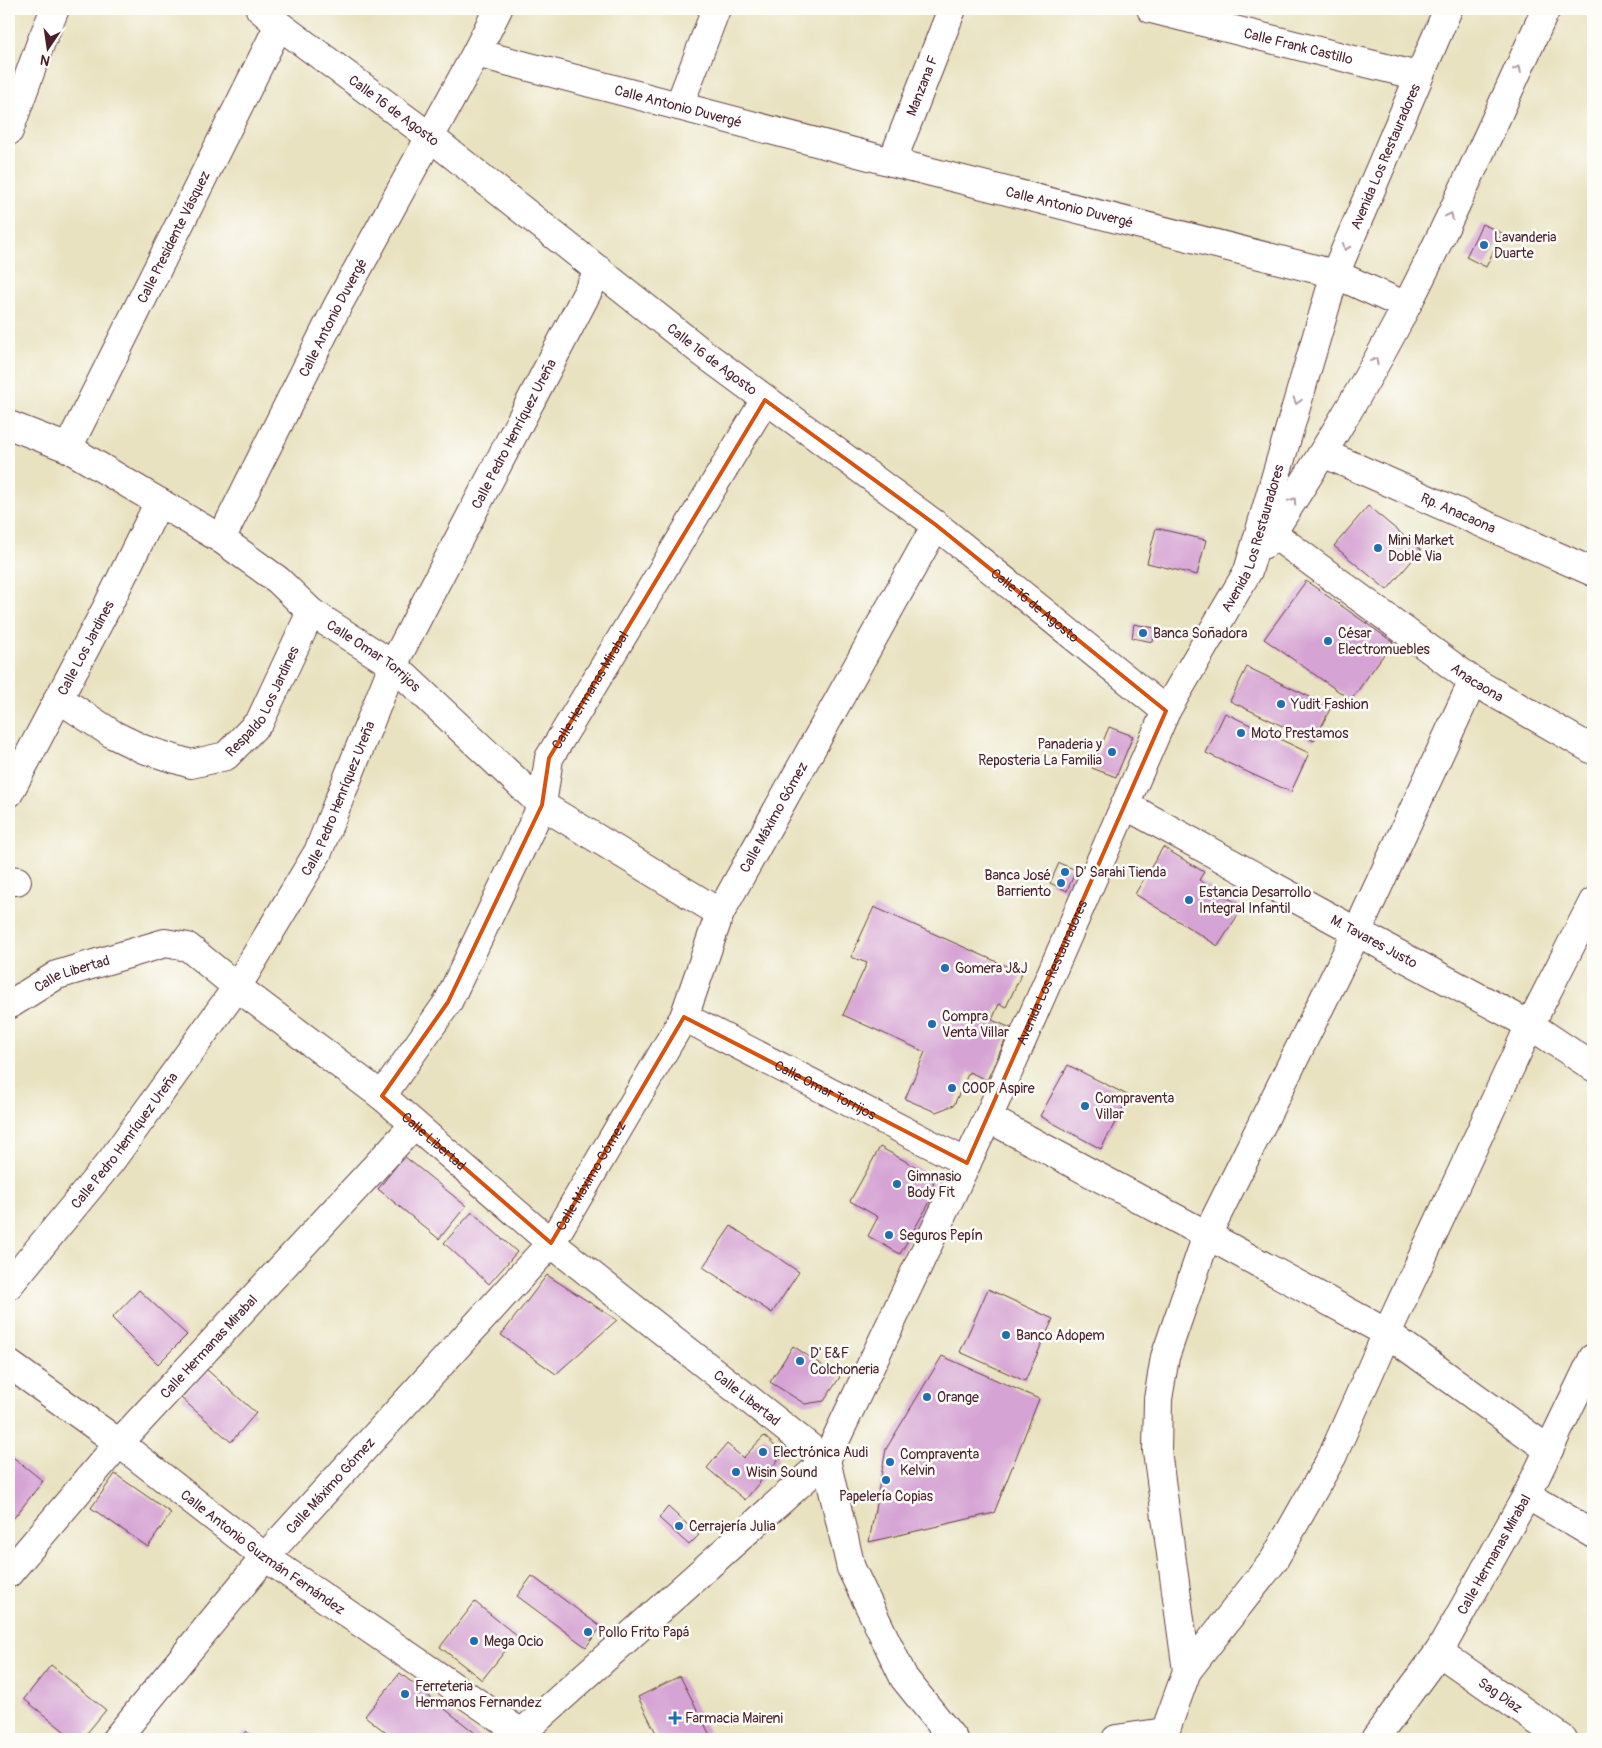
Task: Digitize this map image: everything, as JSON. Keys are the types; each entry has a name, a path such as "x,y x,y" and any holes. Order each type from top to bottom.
{"street":[{"path":"9,131 54,9"},
{"path":"476,53 498,9"},
{"path":"679,106 716,9"},
{"name":"Manzana F","path":"892,162 952,9"},
{"name":"Calle Frank Castillo","path":"1151,9 1178,12 1418,76"},
{"name":"Avenida Los Restauradores","path":"518,1736 826,1460 988,1118 1166,711 1248,571 1335,274 1448,9"},
{"path":"1248,571 1323,454 1406,306 1430,259 1546,9"},
{"name":"Calle 16 de Agosto","path":"270,17 429,136 703,353 936,525 1166,711"},
{"name":"Calle Presidente Vásquez","path":"68,448 270,17"},
{"name":"Calle Antonio Duvergé","path":"221,539 338,305 476,53 892,162 1335,274 1406,306"},
{"name":"Calle Pedro Henríquez Ureña","path":"9,1285 112,1161 237,988 318,852 393,666 600,270"},
{"name":"Calle Hermanas Mirabal","path":"382,1096 448,1002 542,805 549,758 765,400"},
{"name":"Calle Omar Torrijos","path":"9,425 68,448 221,539 278,580 311,612 393,666 542,805 720,913"},
{"name":"Rp. Anacaona","path":"1323,454 1593,572"},
{"name":"Calle Los Jardines","path":"9,793 107,607 159,502"},
{"name":"Calle Máximo Gómez","path":"116,1739 265,1557 552,1243 684,1017 720,913 936,525"},
{"name":"Anacaona","path":"1272,533 1473,681 1593,750"},
{"name":"Respaldo Los Jardines","path":"58,698 114,735 143,749 191,764 226,756 260,721 311,612"},
{"path":"1116,1739 1171,1735 1187,1671 1157,1451 1158,1399 1165,1357 1207,1235 1357,932 1473,681"},
{"name":"M. Tavares Justo","path":"1125,805 1530,1025 1593,1067"},
{"path":"1187,1671 1274,1560 1332,1457 1386,1333 1530,1025 1587,933 1593,902"},
{"name":"Calle Libertad","path":"9,1005 57,975 165,943 188,947 237,988 382,1096 552,1243 826,1460"},
{"name":"Calle Omar Torrijos","path":"684,1017 967,1163"},
{"path":"988,1118 1386,1333 1549,1450"},
{"name":"Calle Hermanas Mirabal","path":"9,1573 119,1443 414,1125"},
{"name":"Calle Hermanas Mirabal","path":"1375,1739 1439,1652 1527,1495 1593,1358"},
{"name":"Calle Antonio Guzmán Fernández","path":"9,1364 119,1443 265,1557 518,1736"},
{"path":"826,1460 851,1568 904,1678 953,1739"},
{"path":"1527,1495 1593,1534"},
{"name":"Sag Diaz","path":"1439,1652 1562,1739"}],"highlighted area":[{"path":"765,400 936,525 1166,711 967,1163 684,1017 551,1243 382,1096 448,1002 542,805 549,758"}],"building":[{"name":"Lavanderia Duarte","path":"1482,224 1502,233 1486,267 1466,257"},
{"name":"Mini Market Doble Via","path":"1368,506 1421,550 1387,590 1334,546"},
{"path":"1156,528 1206,540 1197,575 1147,563"},
{"name":"César Electromuebles","path":"1306,581 1393,642 1351,700 1264,639"},
{"name":"Banca Soñadora","path":"1134,624 1155,628 1153,642 1132,638"},
{"name":"Yudit Fashion","path":"1247,667 1331,707 1314,741 1230,701"},
{"name":"Moto Prestamos","path":"1225,713 1309,753 1291,792 1206,753"},
{"name":"Panaderia y Reposteria La Familia","path":"1109,727 1133,736 1116,777 1092,768"},
{"name":"Estancia Desarrollo Integral Infantil","path":"1163,847 1204,872 1199,880 1243,907 1218,946 1135,894"},
{"path":"1059,863 1076,870 1067,891 1050,883"},
{"path":"874,907 1022,973 1006,1007 999,1004 992,1020 1011,1028 987,1080 969,1072 954,1105 936,1112 905,1099 925,1052 843,1015 867,963 851,957"},
{"name":"Compraventa Villar","path":"1068,1065 1129,1096 1101,1149 1040,1116"},
{"name":"Gimnasio Body Fit","path":"880,1147 932,1176 935,1193 900,1254 868,1236 878,1217 850,1201"},
{"path":"404,1156 466,1206 439,1239 378,1189"},
{"path":"472,1212 517,1252 489,1284 444,1243"},
{"path":"731,1226 799,1272 772,1313 703,1267"},
{"path":"547,1275 617,1320 556,1374 501,1335"},
{"name":"Banco Adopem","path":"988,1289 1053,1319 1025,1381 960,1352"},
{"path":"139,1290 187,1335 158,1364 112,1318"},
{"name":"D' E&F Colchoneria","path":"793,1346 840,1377 824,1401 805,1404 770,1382"},
{"path":"942,1356 1039,1399 994,1513 869,1542 886,1449"},
{"path":"206,1369 256,1413 231,1442 181,1398"},
{"name":"Wisin Sound","path":"764,1436 775,1446 778,1460 745,1500 707,1468 727,1444 743,1458"},
{"path":"9,1454 43,1481 13,1519 9,1516"},
{"path":"115,1474 171,1513 148,1547 91,1508"},
{"name":"Cerrajería Julia","path":"668,1507 699,1535 689,1545 659,1518"},
{"path":"532,1576 601,1627 586,1647 517,1596"},
{"path":"475,1602 517,1636 482,1680 440,1647"},
{"path":"51,1665 106,1710 82,1739 74,1739 24,1699"},
{"name":"Ferreteria Hermanos Fernandez","path":"400,1673 480,1737 478,1739 394,1739 365,1716"},
{"name":"Farmacia Maireni","path":"680,1676 712,1739 659,1739 638,1697"},
{"path":"246,1731 255,1739 238,1739"}],"place":[{"name":"Lavanderia Duarte","path":"1484,245"},
{"name":"Mini Market Doble Via","path":"1378,548"},
{"name":"Banca Soñadora","path":"1143,633"},
{"name":"César Electromuebles","path":"1328,641"},
{"name":"Yudit Fashion","path":"1281,704"},
{"name":"Moto Prestamos","path":"1241,733"},
{"name":"Panaderia y Reposteria La Familia","path":"1112,752"},
{"name":"D' Sarahi Tienda","path":"1065,872"},
{"name":"Banca José Barriento","path":"1061,883"},
{"name":"Estancia Desarrollo Integral Infantil","path":"1189,900"},
{"name":"Gomera J&J","path":"945,968"},
{"name":"Compra Venta Villar","path":"932,1024"},
{"name":"COOP Aspire","path":"952,1088"},
{"name":"Compraventa Villar","path":"1085,1106"},
{"name":"Gimnasio Body Fit","path":"897,1184"},
{"name":"Seguros Pepín","path":"889,1235"},
{"name":"Banco Adopem","path":"1006,1335"},
{"name":"D' E&F Colchoneria","path":"800,1361"},
{"name":"Orange","path":"927,1397"},
{"name":"Electrónica Audi","path":"763,1452"},
{"name":"Compraventa Kelvin","path":"890,1462"},
{"name":"Wisin Sound","path":"736,1472"},
{"name":"Papelería Copias","path":"886,1480"},
{"name":"Cerrajería Julia","path":"679,1526"},
{"name":"Pollo Frito Papá","path":"588,1632"},
{"name":"Mega Ocio","path":"474,1641"},
{"name":"Ferreteria Hermanos Fernandez","path":"405,1694"},
{"name":"Farmacia Maireni","path":"675,1718"}]}
